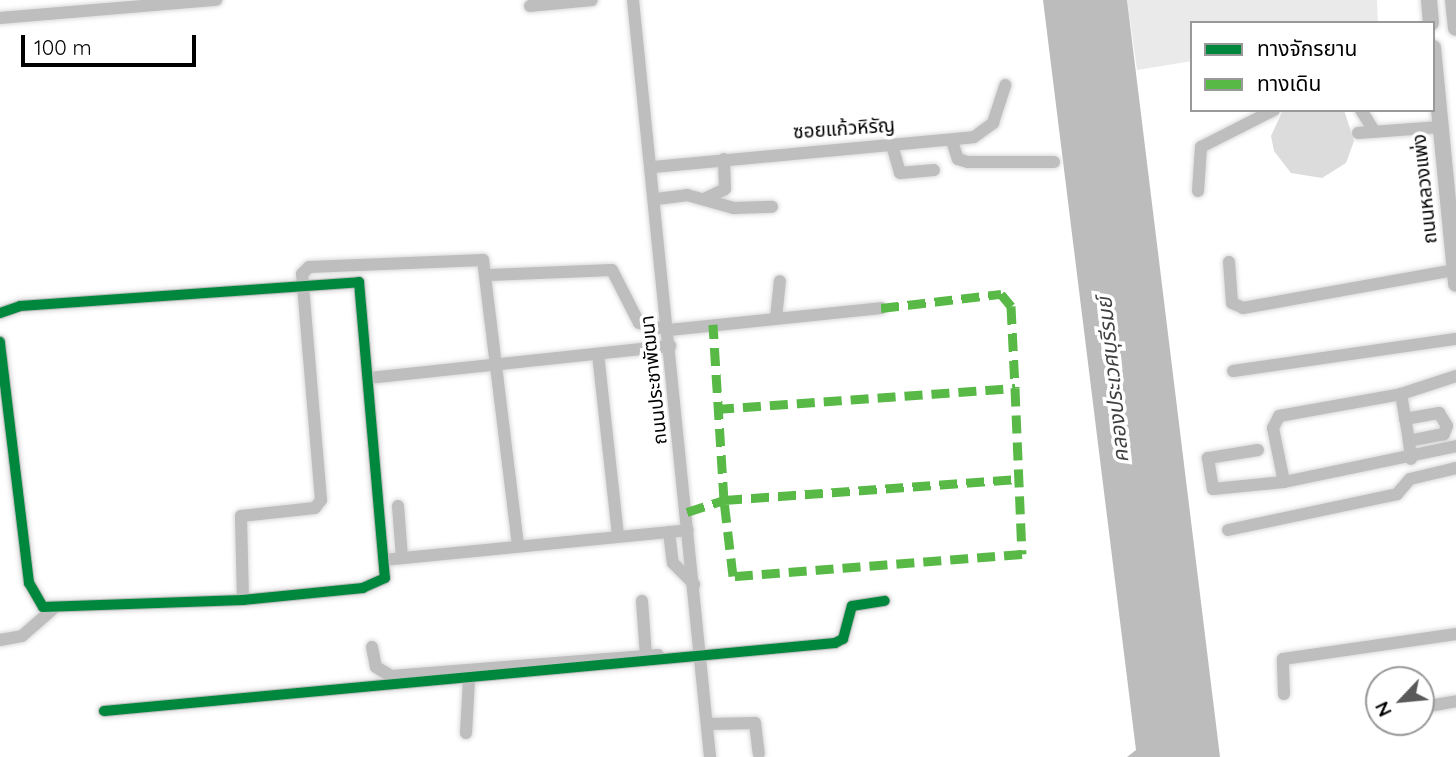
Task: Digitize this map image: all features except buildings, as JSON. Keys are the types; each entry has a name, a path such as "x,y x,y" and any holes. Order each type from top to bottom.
{"main road":[{"path":"1429,0 1431,21"},
{"path":"1453,0 1456,28"},
{"name":"ถนนหลวงแพ่ง","path":"1435,71 1455,277"}],"street":[{"path":"0,18 92,5 216,0"},
{"path":"530,6 592,0"},
{"name":"ถนนประชาพัฒนา","path":"633,0 653,167 710,757"},
{"name":"ซอยแก้วหิรัญ","path":"653,167 952,141 987,131 1005,85"},
{"path":"1198,191 1200,147 1270,112"},
{"path":"1362,112 1373,129"},
{"path":"1358,133 1373,129 1440,127"},
{"path":"952,141 958,159 968,162 1055,162"},
{"path":"892,145 900,173 934,170"},
{"path":"704,199 725,189 724,159"},
{"path":"656,199 704,199 734,208 772,207"},
{"path":"243,600 241,516 314,508 321,500 303,284 309,267 475,256 489,275 518,546"},
{"path":"1229,261 1232,303 1243,308 1455,277"},
{"path":"489,275 612,270 639,323 669,330 881,308"},
{"path":"776,318 780,281"},
{"path":"0,313 303,284 361,285 385,578 372,586 243,600 53,610 37,603 29,583 0,342"},
{"path":"1233,371 1456,339"},
{"path":"369,378 670,346"},
{"path":"598,354 618,536"},
{"path":"1284,482 1273,428 1279,416 1401,394 1456,376"},
{"path":"1401,394 1411,459"},
{"path":"1405,419 1439,414 1447,426 1444,434 1409,441"},
{"path":"1258,450 1208,458 1213,489 1284,482 1411,459 1456,446"},
{"path":"1228,530 1397,494 1410,479 1456,468"},
{"path":"398,506 402,558"},
{"path":"384,559 688,530"},
{"path":"669,532 673,563 694,584"},
{"path":"642,601 646,656"},
{"path":"104,710 469,679 835,643 843,639 852,606 885,601"},
{"path":"0,640 22,636 53,610"},
{"path":"1284,694 1283,659 1456,634"},
{"path":"372,647 376,667 391,676 646,656 701,656"},
{"path":"466,733 469,679"},
{"path":"1435,705 1456,701"},
{"path":"707,724 755,723 759,754"}],"shaded area":[{"path":"1127,0 1377,0 1378,21 1190,21 1190,61 1137,70"}],"water":[{"name":"คลองประเวศบุรีรมย์","path":"1043,0 1127,0 1220,757 1127,757 1136,750"}],"marked path":[{"path":"881,308 1001,294 1011,306 1022,554 733,576 724,500 1018,479"},
{"path":"687,512 724,500 713,324"},
{"path":"716,409 1015,388"}],"cycle path":[{"path":"0,313 20,306 359,282 385,578 363,588 243,600 43,607 29,583 0,342"},
{"path":"104,711 835,643 843,639 852,606 885,601"}]}
